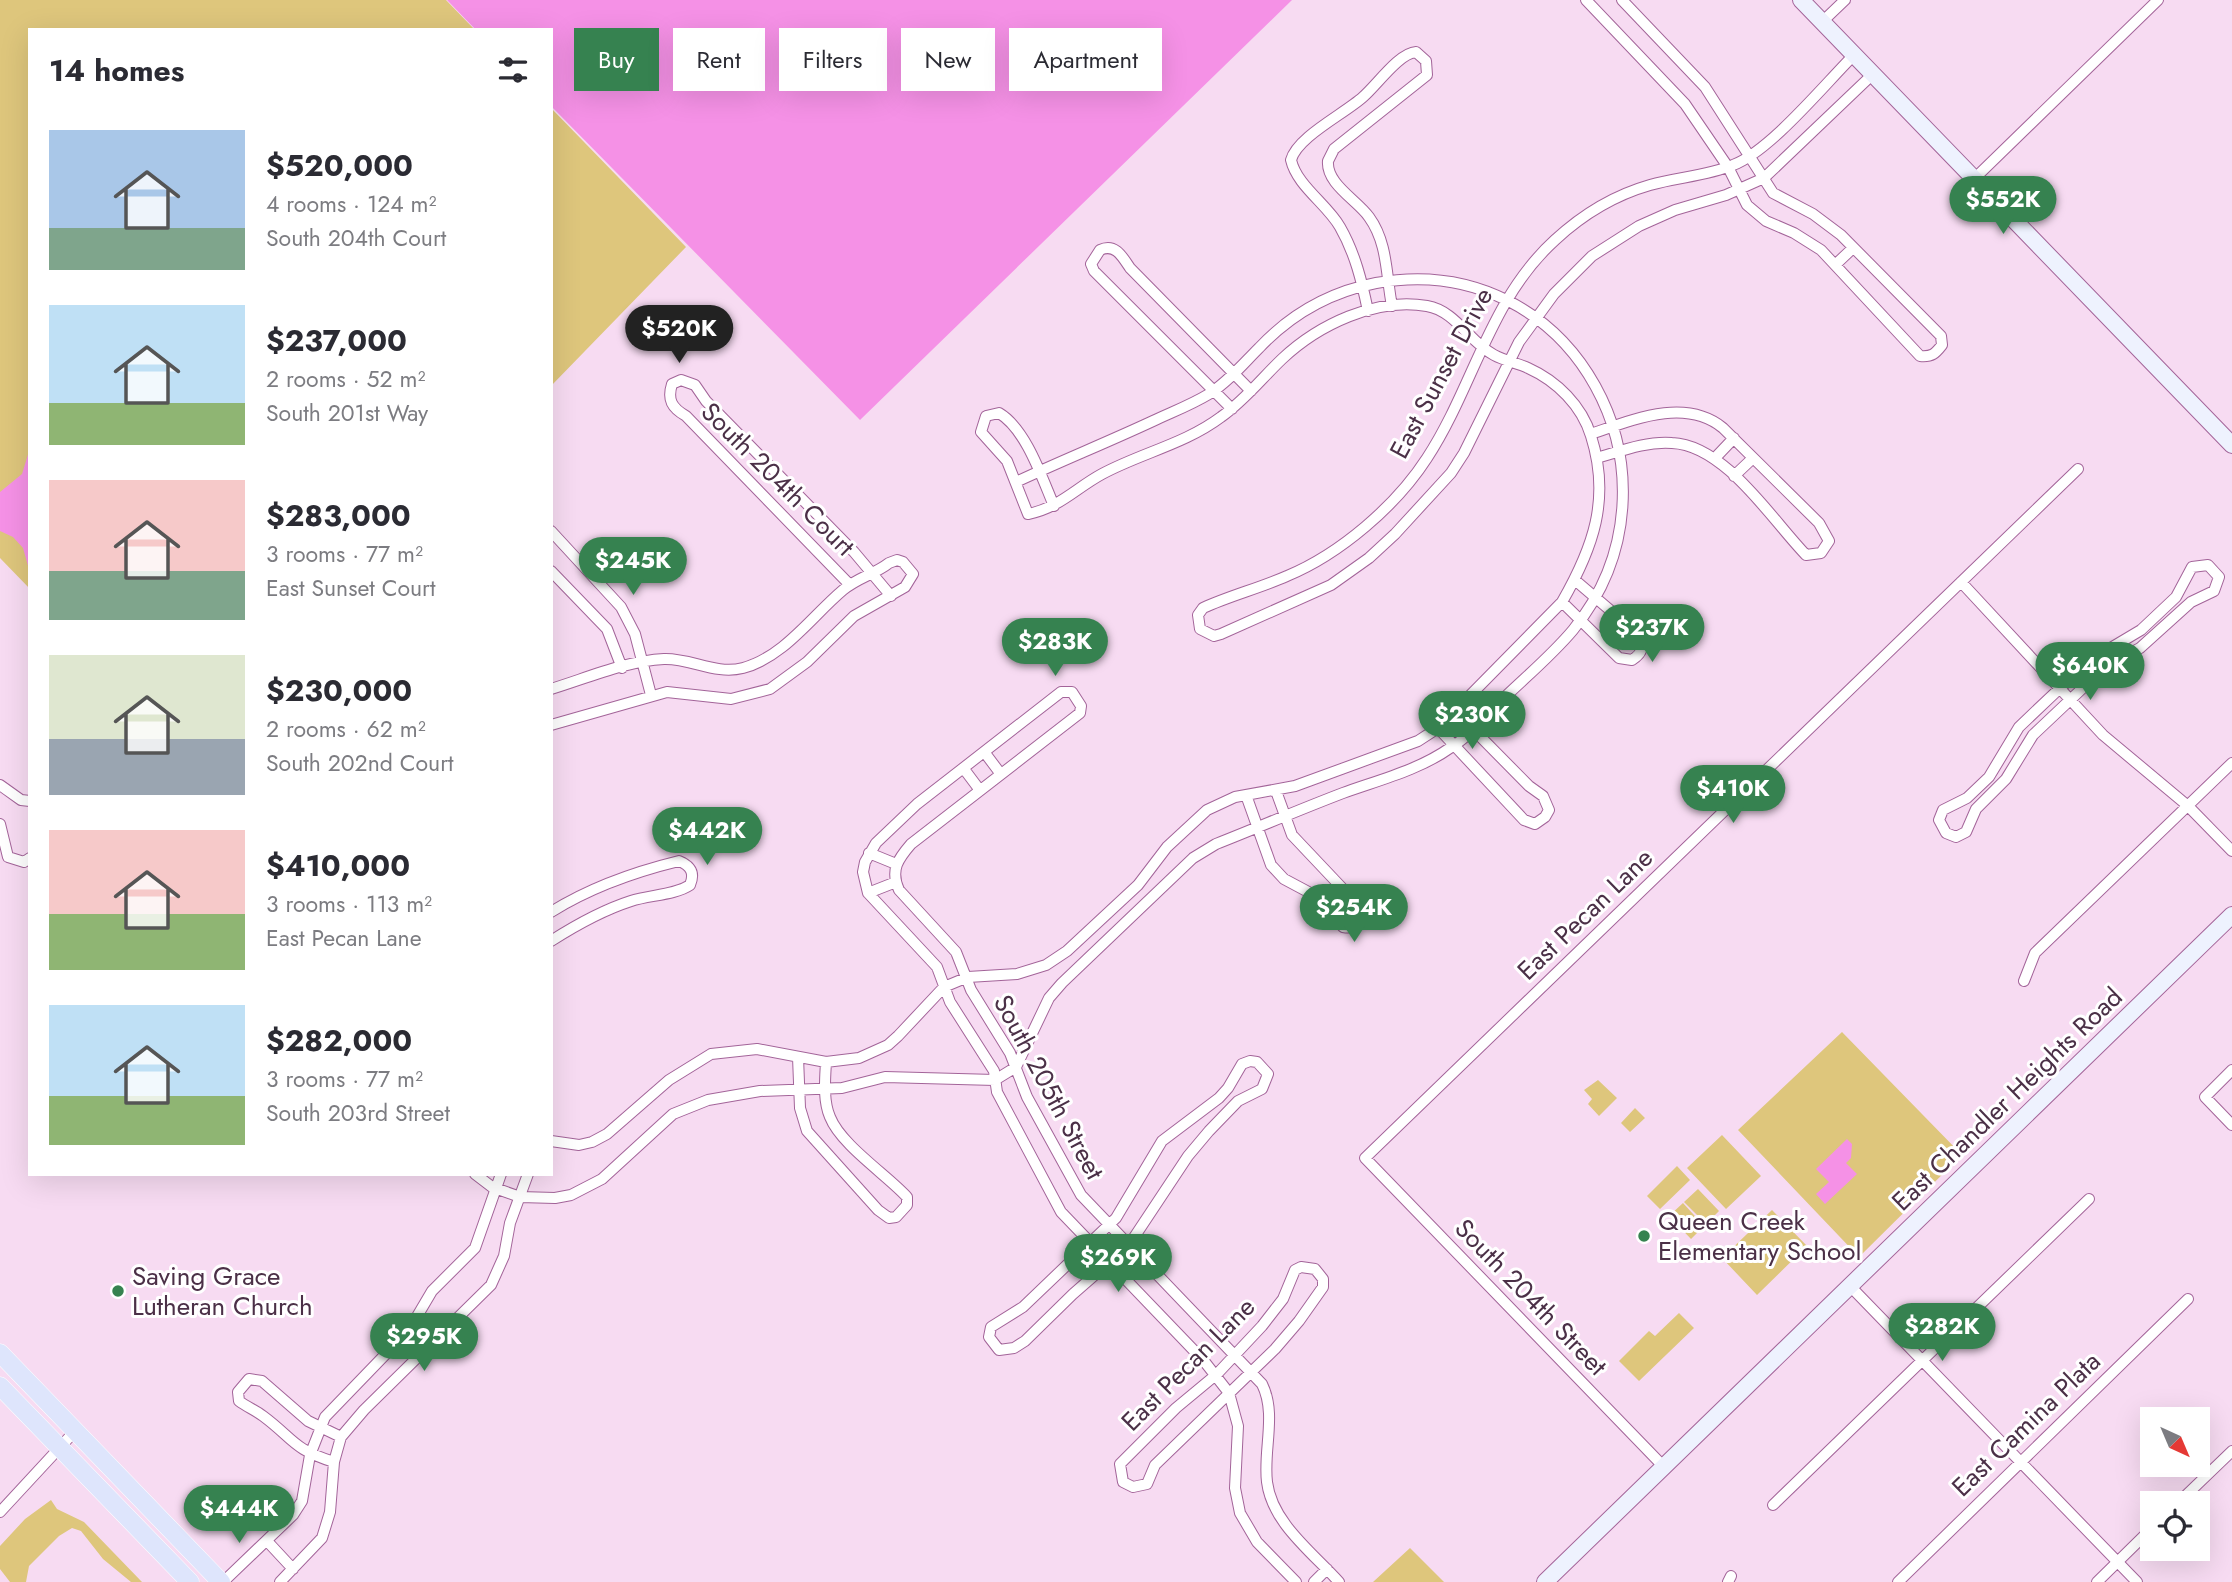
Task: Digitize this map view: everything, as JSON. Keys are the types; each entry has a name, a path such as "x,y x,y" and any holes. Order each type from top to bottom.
{"main road":[{"path":"1801,0 2232,445"},
{"name":"East Chandler Heights Road","path":"1545,1582 2232,915"},
{"path":"0,1353 222,1582"},
{"path":"0,1386 191,1581"}],"street":[{"path":"1586,0 1679,96 1728,167 1738,190 1757,215 1819,248 1920,356 1930,357 1936,353 1942,345 1941,336 1836,231 1813,214 1781,199 1763,178 1705,87 1622,0"},
{"path":"1822,22 1845,0"},
{"path":"1974,179 2158,0"},
{"path":"1368,311 1363,286 1340,227 1293,168 1293,153 1298,146 1362,98 1404,54 1416,52 1426,61 1427,75 1334,149 1328,161 1333,179 1368,215 1380,236 1392,306"},
{"name":"East Sunset Drive","path":"1854,55 1750,155 1728,167 1650,185 1595,210 1552,242 1504,300 1427,458 1347,542 1308,567 1203,608 1198,615 1200,629 1214,636 1221,634 1331,585 1369,558 1451,473 1464,453 1509,361 1536,318 1575,271 1605,247 1675,210 1738,190 1763,178 1873,75"},
{"path":"1819,248 1836,231"},
{"path":"1232,409 1094,271 1091,264 1100,250 1111,248 1118,251 1130,268 1251,391"},
{"path":"1835,265 1853,248"},
{"path":"478,1176 501,1190 520,1197 555,1198 588,1188 602,1179 661,1123 688,1107 739,1093 825,1090 885,1077 995,1080 1016,1067 1045,1005 1062,983 1193,858 1216,844 1284,816 1420,765 1455,745 1581,619 1596,597 1614,554 1624,512 1620,451 1614,426 1587,371 1560,339 1536,318 1504,300 1455,283 1415,279 1363,286 1334,295 1290,319 1214,391 1016,482"},
{"path":"553,1141 579,1145 600,1138 683,1069 711,1054 757,1049 825,1062 859,1058 888,1045 944,987 968,977 1017,974 1057,959 1138,885 1167,847 1195,820 1220,803 1246,795 1276,791 1398,749 1438,728 1562,602 1576,581 1593,541 1597,519 1597,458 1591,434 1567,395 1540,374 1481,348 1457,322 1439,309 1414,305 1392,306 1342,319 1307,338 1232,409 1188,437 1101,474 1054,506 1028,514 1002,452 984,439 981,432 986,416 999,413 1007,417 1025,443 1054,506"},
{"name":"South 204th Court","path":"850,585 686,416 674,408 670,401 672,384 681,380 695,385 706,401 891,596"},
{"path":"1591,434 1681,411 1714,420 1827,532 1829,541 1821,553 1807,555 1715,458 1676,443 1620,451 1597,458"},
{"path":"1715,458 1734,438"},
{"path":"1734,476 1752,458"},
{"name":"East Pecan Lane","path":"1366,1158 2078,469"},
{"path":"553,533 621,607 635,634 651,695"},
{"path":"553,688 644,662 667,659 708,668 744,667 760,661 797,634 850,585 897,560 910,568 913,574 910,581 891,596 855,616 807,662 770,689 731,699 679,691 651,695 553,724"},
{"path":"2208,565 2216,570 2219,577 2214,591 2197,598 2140,648 2105,667 2033,735 2014,766 1976,808 1966,832 1956,837 1946,833 1939,820 1943,810 1966,798 2002,761 2020,727 2097,656 2134,635 2168,605 2180,593 2192,567 2208,565"},
{"path":"553,573 607,629 622,668"},
{"path":"1562,602 1619,658 1632,660 1643,649 1643,642 1638,634 1576,581"},
{"path":"1961,582 2020,642 2033,662 2104,735 2188,806 2232,851"},
{"path":"2168,605 2177,614"},
{"path":"2097,656 2105,667"},
{"path":"1061,692 1072,692 1078,698 1080,713 932,825 900,856 896,864 895,882 868,892 863,872 869,853 917,804 985,752 1061,692"},
{"path":"1438,728 1524,820 1535,824 1545,817 1549,810 1543,796 1455,711"},
{"path":"985,752 1000,773"},
{"path":"2002,761 2014,766"},
{"path":"2024,981 2035,953 2232,763"},
{"path":"964,769 979,789"},
{"path":"0,785 21,800 28,802"},
{"path":"1246,795 1271,865 1284,880 1314,895 1343,927 1359,925 1364,918 1361,903 1344,890 1299,844 1284,816 1276,791"},
{"path":"0,824 8,857 24,862 28,859"},
{"path":"869,853 896,864"},
{"path":"553,911 582,895 641,872 679,861 688,865 692,872 690,886 682,890 652,894 627,902 553,940"},
{"name":"South 205th Street","path":"895,882 899,890 952,945 968,977 971,990 1016,1067 1027,1097 1074,1184 1108,1225 1262,1384 1268,1401 1266,1467 1272,1502 1281,1519 1339,1582"},
{"name":"South 205th Street","path":"868,892 930,958 950,1002 986,1055 997,1092 1055,1203 1089,1243 1217,1374 1229,1393 1238,1426 1235,1488 1240,1513 1250,1533 1296,1582"},
{"path":"798,1057 798,1090 803,1122 812,1139 878,1210 889,1218 896,1217 907,1205 907,1197 835,1126 827,1108 825,1062"},
{"path":"1257,1062 1264,1067 1268,1074 1262,1089 1238,1101 1198,1144 1129,1245 1025,1341 1007,1350 999,1350 989,1337 991,1327 1023,1307 1108,1225 1124,1209 1162,1140 1219,1098 1242,1064 1257,1062"},
{"path":"2232,1070 2204,1097 2232,1125"},
{"name":"South 204th Street","path":"1366,1158 1664,1466"},
{"path":"222,1582 267,1541 302,1501 310,1455 320,1427 332,1407 409,1330 432,1291 475,1248 501,1190 501,1176"},
{"path":"280,1582 322,1538 330,1512 334,1462 341,1437 364,1410 491,1285 504,1256 526,1176"},
{"path":"1773,1505 2089,1199"},
{"name":"East Pecan Lane","path":"1308,1266 1315,1269 1323,1279 1323,1287 1299,1321 1252,1372 1155,1465 1147,1484 1132,1487 1124,1482 1120,1464 1176,1408 1217,1374 1273,1314 1295,1270 1308,1266"},
{"path":"1850,1286 2137,1582"},
{"name":"East Camina Plata","path":"1898,1582 2188,1299"},
{"path":"334,1462 310,1455 292,1444 264,1416 239,1401 237,1392 249,1379 262,1381 298,1414 341,1437"},
{"path":"0,1512 75,1431"},
{"path":"2190,1491 2232,1451"},
{"path":"2098,1582 2140,1540"},
{"path":"267,1541 293,1569"},
{"path":"1314,1582 1328,1569"}],"shaded area":[{"path":"0,0 446,0 473,28 28,28 28,587 0,558"},
{"path":"447,0 1292,0 860,420 553,108 553,28 474,28"},
{"path":"553,110 686,247 553,384"},
{"path":"28,454 28,566 23,548 13,537 0,531 0,492 22,474"},
{"path":"1842,1032 1962,1155 1859,1257 1738,1130"},
{"path":"1598,1080 1617,1098 1599,1116 1588,1104 1592,1099 1584,1090"},
{"path":"1635,1108 1645,1118 1630,1132 1621,1123"},
{"path":"1722,1135 1761,1176 1726,1209 1687,1168"},
{"path":"1847,1139 1852,1144 1851,1158 1846,1163 1857,1174 1825,1204 1816,1194 1829,1182 1816,1169"},
{"path":"1677,1166 1690,1180 1660,1209 1647,1196"},
{"path":"1698,1189 1719,1211 1706,1224 1684,1202"},
{"path":"1683,1203 1704,1226 1691,1239 1669,1216"},
{"path":"1772,1210 1807,1246 1757,1295 1722,1258"},
{"path":"1679,1313 1694,1328 1639,1381 1619,1361 1649,1331 1655,1336"},
{"path":"51,1500 57,1509 84,1522 142,1582 131,1582 103,1559 81,1531 72,1528 59,1536 29,1566 26,1582 10,1582 0,1569 0,1546 25,1519"},
{"path":"1410,1548 1444,1582 1373,1582"}],"place":[{"name":"Queen Creek Elementary School","path":"1644,1236"},
{"name":"Saving Grace Lutheran Church","path":"118,1291"}]}
